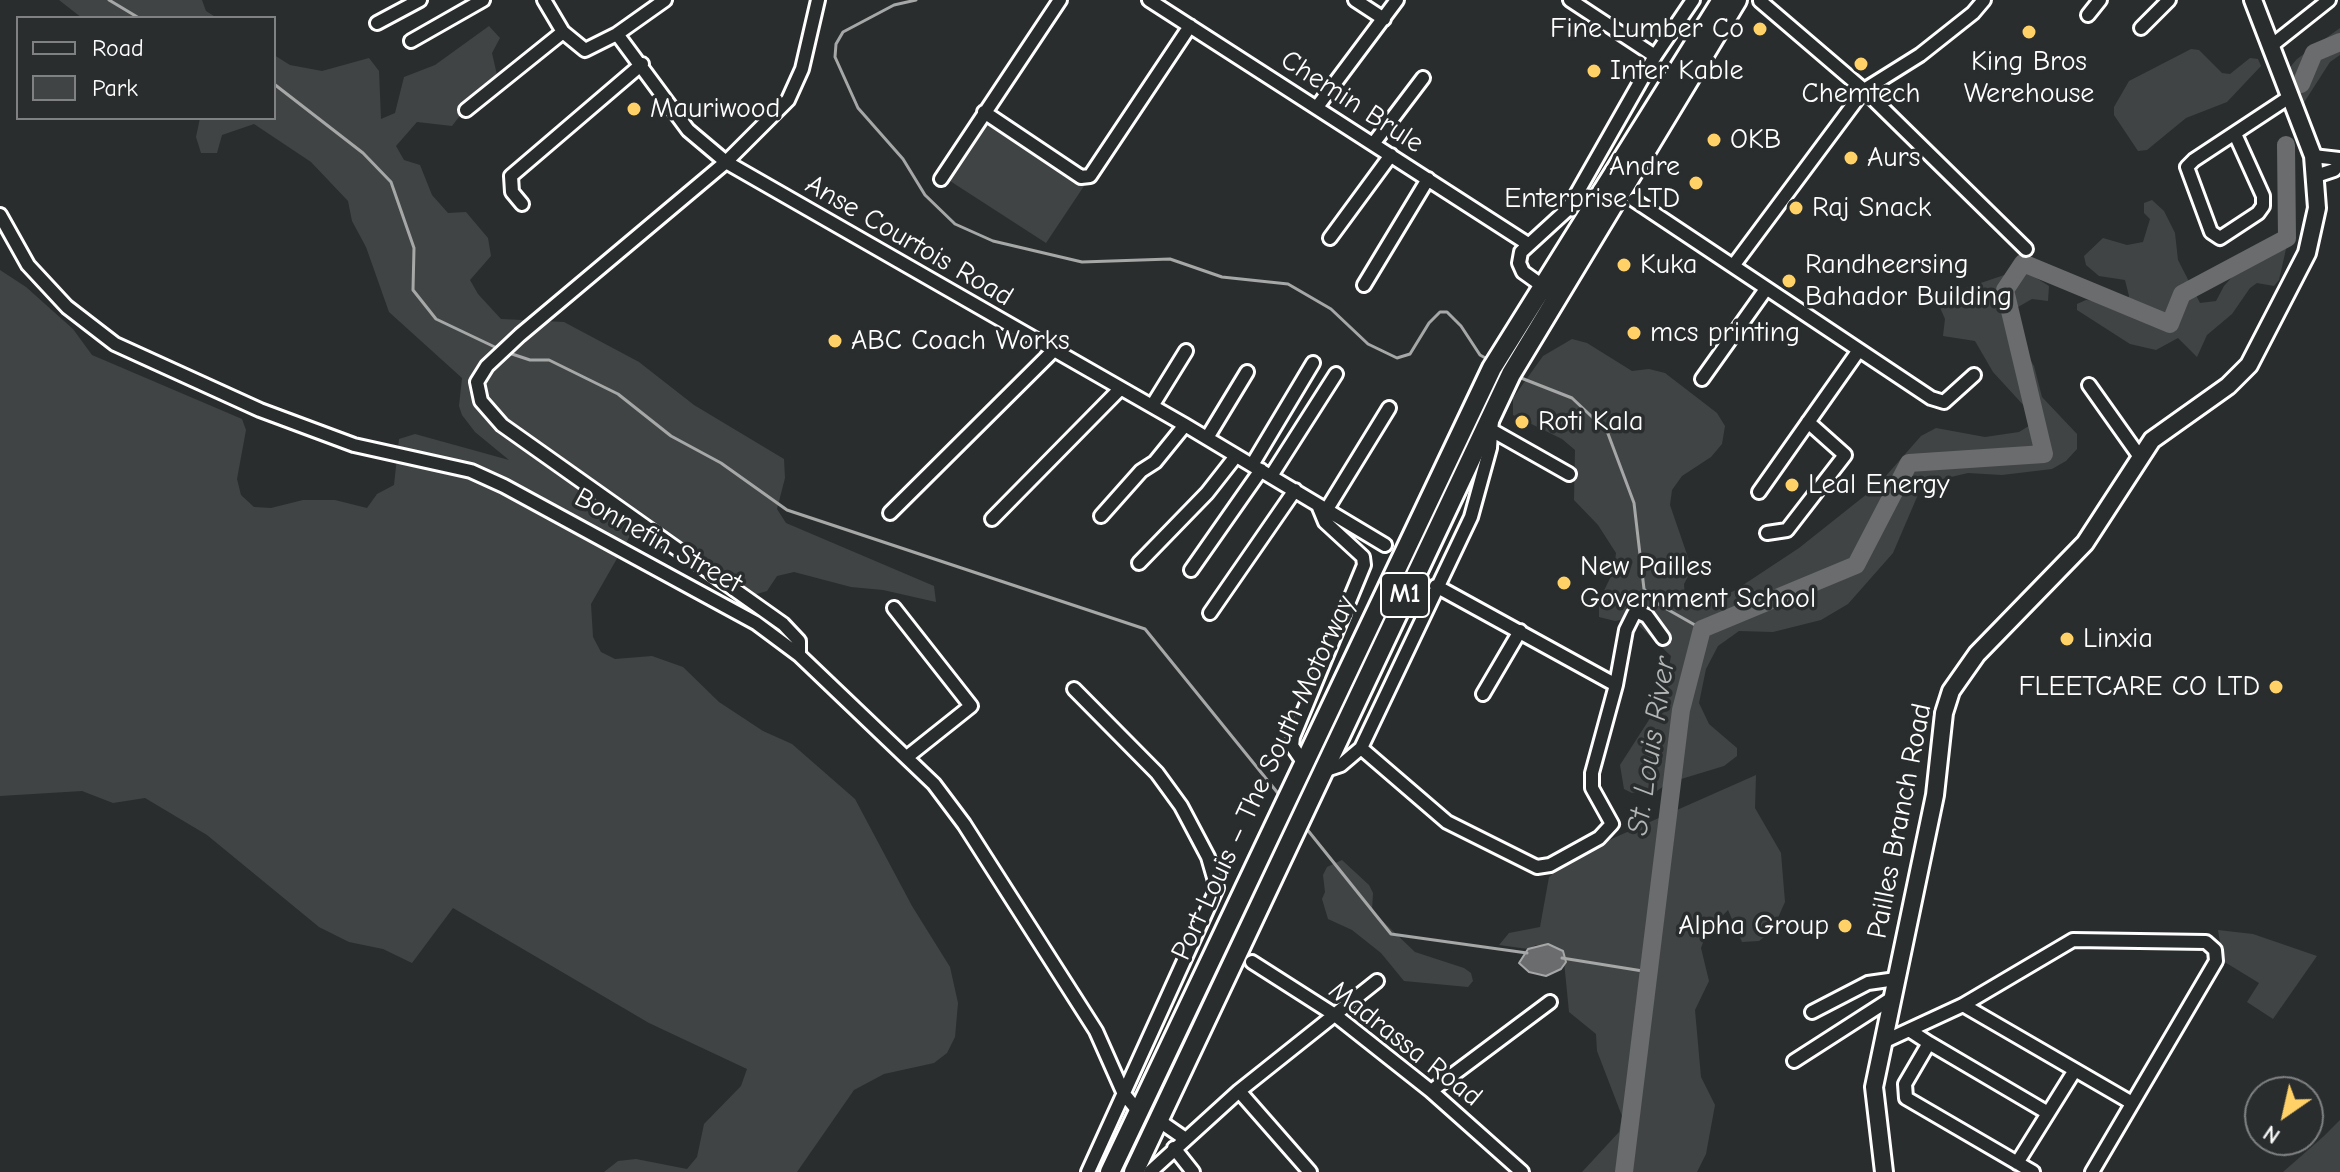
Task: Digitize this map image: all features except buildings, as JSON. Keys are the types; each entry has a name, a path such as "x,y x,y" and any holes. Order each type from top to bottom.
{"highway":[{"name":"Port Louis – The South Motorway","path":"1110,1172 1482,387 1722,0"},
{"name":"Port Louis – The South Motorway","path":"1134,1172 1217,988 1323,771 1495,404 1737,0"}],"main road":[{"name":"Pailles Branch Road","path":"1884,1172 1874,1087 1935,795 1944,713 1951,691 1977,654 2085,543 2140,457 2160,432 2228,386 2258,352 2307,253 2316,222 2313,156 2253,0"}],"street":[{"path":"377,23 420,0"},
{"path":"411,41 483,0"},
{"path":"544,0 563,32 585,50 617,34 665,0"},
{"path":"554,15 557,0"},
{"path":"799,655 799,641 783,624 694,565 589,483 491,414 476,390 477,382 487,366 520,335 726,162 788,100 802,69 818,0"},
{"path":"941,179 1060,0"},
{"path":"1355,0 1384,19"},
{"path":"1317,107 1397,0"},
{"path":"1570,0 1655,56"},
{"path":"1544,287 1523,272 1519,263 1521,252 1568,209 1655,56 1693,0"},
{"path":"1733,266 1864,90 1920,55 1984,0"},
{"path":"2088,15 2100,0"},
{"path":"2141,28 2169,0"},
{"path":"2271,46 2329,0"},
{"name":"Chemin Brule","path":"1153,1 1528,244"},
{"path":"1760,1 1864,90 2026,249"},
{"path":"984,112 1081,177 1090,176 1190,26"},
{"path":"466,110 563,32"},
{"name":"Anse Courtois Road","path":"617,34 688,130 726,162 1052,352 1185,425 1385,545"},
{"path":"522,204 512,192 511,176 642,64"},
{"path":"1373,144 1423,78"},
{"path":"2235,134 2263,196 2263,206 2258,213 2220,238 2211,232 2187,167 2235,134 2291,96"},
{"path":"1330,238 1391,155"},
{"path":"2313,156 2340,161 2334,170 2316,176"},
{"path":"1364,285 1428,179"},
{"path":"1634,200 1859,350 1944,402 1974,375"},
{"name":"Bonnefin Street","path":"0,215 28,265 67,307 115,344 260,410 354,445 421,458 493,481 562,514 652,569 756,623 799,655 934,784 964,824 1096,1031 1124,1094 1138,1111"},
{"path":"1702,379 1766,289"},
{"path":"1759,492 1859,350"},
{"path":"1152,406 1186,351"},
{"path":"890,513 1052,352"},
{"path":"1261,471 1313,363"},
{"path":"1207,438 1247,372"},
{"path":"1191,570 1261,471 1336,374"},
{"path":"2089,385 2140,457"},
{"path":"992,519 1120,389"},
{"path":"1323,771 1341,765 1361,748 1471,517 1493,431 1495,404"},
{"path":"1299,770 1292,746 1293,737 1364,565 1363,557 1325,522 1322,507 1389,408"},
{"path":"1767,533 1787,530 1845,455 1808,422"},
{"path":"1101,516 1141,471 1155,462 1185,425"},
{"path":"1493,431 1569,474"},
{"path":"1139,563 1207,493 1236,456"},
{"path":"1210,613 1295,490"},
{"path":"1379,602 1391,562 1385,545 1398,545 1413,530"},
{"path":"1436,586 1616,685"},
{"path":"894,608 971,706 907,757"},
{"path":"1361,748 1447,822 1543,868 1599,838 1612,824 1592,788 1592,773 1616,685 1626,630 1638,612 1647,616 1663,638"},
{"path":"1483,694 1520,631"},
{"path":"1074,689 1165,784 1208,857 1217,888 1213,903 1088,1172"},
{"path":"1883,1042 1963,1005 2073,940 2206,942 2215,950 2216,961 2092,1172"},
{"name":"Madrassa Road","path":"1252,962 1335,1015 1431,1091 1522,1172"},
{"path":"1812,1012 1868,983 1896,979"},
{"path":"1150,1172 1239,1091 1377,981"},
{"path":"1794,1061 1892,998"},
{"path":"1431,1091 1550,1002"},
{"path":"1963,1005 2132,1103"},
{"path":"1909,1030 2048,1113"},
{"path":"1929,1043 1905,1084 1904,1095 2033,1172"},
{"path":"2017,1163 2075,1070"},
{"path":"1239,1091 1310,1172"},
{"path":"1158,1120 1184,1138"},
{"path":"1174,1148 1193,1172"}],"green space":[{"path":"59,0 202,0 206,11 214,16 79,16"},
{"path":"489,26 500,38 492,53 499,84 472,100 452,126 417,122 396,146 404,160 420,165 432,195 448,213 466,212 488,238 491,256 470,280 478,294 501,319 564,322 639,362 694,405 784,459 785,478 777,509 786,523 934,586 936,602 883,590 851,587 794,572 777,576 767,591 750,596 734,591 635,527 591,604 593,637 601,652 615,659 652,656 683,667 719,702 763,731 792,744 855,799 912,906 950,967 958,1003 955,1037 947,1053 934,1063 884,1074 854,1090 797,1172 604,1172 618,1161 636,1159 687,1169 697,1157 704,1124 741,1086 747,1069 649,1023 453,908 412,963 383,949 349,942 319,927 207,835 145,798 113,803 82,791 0,796 0,270 26,287 73,329 92,355 242,419 246,430 237,479 241,495 254,507 271,508 303,500 335,500 367,508 377,494 394,485 399,439 415,434 509,460 475,432 462,415 459,406 462,378 389,312 366,247 352,221 348,201 311,162 254,124 222,135 217,153 201,153 196,137 200,120 276,120 276,56 290,65 322,71 369,58 379,71 381,119 395,113 404,77 435,65"},
{"path":"2340,28 2340,55 2330,62 2303,104 2286,72 2297,59"},
{"path":"2191,49 2199,50 2222,73 2230,74 2250,58 2258,59 2261,66 2227,102 2186,118 2147,150 2138,151 2114,115 2114,107 2129,81"},
{"path":"986,118 1086,183 1046,243 947,179"},
{"path":"2152,200 2164,211 2175,233 2178,260 2200,303 2216,301 2224,286 2263,242 2286,249 2279,280 2274,286 2257,283 2250,288 2232,314 2207,335 2197,357 2178,338 2156,350 2130,344 2077,310 2077,304 2086,300 2126,304 2129,296 2125,280 2099,276 2086,265 2084,256 2103,238 2127,245 2143,242 2150,219 2144,213 2144,203"},
{"path":"2022,269 2049,286 2048,301 2032,299 2018,307 2012,322 2017,338 2034,366 2042,397 2077,434 2077,449 2066,461 2052,469 2002,475 1968,473 1934,481 1920,490 1893,553 1848,604 1821,620 1773,632 1739,631 1718,646 1706,669 1699,703 1709,724 1737,748 1737,756 1724,766 1668,783 1654,793 1648,789 1632,793 1624,789 1620,765 1663,698 1671,656 1631,618 1615,621 1599,617 1599,601 1614,570 1616,553 1598,525 1574,500 1575,450 1562,439 1513,415 1513,398 1543,356 1572,339 1587,343 1632,371 1649,369 1665,373 1717,413 1725,426 1722,444 1711,457 1682,476 1672,490 1670,505 1692,569 1684,584 1685,600 1718,597 1734,591 1799,548 1877,486 1921,436 1936,428 1985,437 2019,432 2032,424 2026,408 1993,372 1975,341 1943,336 1945,319 1938,303 1944,288 1960,290"},
{"path":"1756,775 1755,808 1781,853 1785,902 1772,931 1759,941 1742,942 1728,910 1707,932 1701,948 1709,981 1695,1010 1701,1077 1715,1105 1706,1154 1697,1172 1582,1172 1619,1132 1622,1116 1597,1051 1596,1034 1569,1012 1563,951 1536,945 1528,949 1499,945 1509,933 1540,927 1549,877 1573,856"},
{"path":"1342,860 1369,885 1373,893 1372,911 1415,952 1471,973 1473,981 1468,987 1404,981 1381,953 1352,930 1328,919 1322,899 1325,892 1323,875 1327,867"},
{"path":"2218,930 2253,934 2317,956 2273,1019 2247,1002 2259,983 2223,961"},
{"path":"2340,1120 2340,1172 2283,1172 2301,1156 2324,1156 2324,1136"}],"shaded area":[{"path":"1548,944 1563,951 1566,962 1561,969 1546,976 1529,972 1519,963 1528,949"}],"waterway":[{"path":"109,0 136,16"},
{"path":"916,0 894,5 843,32 836,44 835,57 858,108 903,159 925,195 955,224 993,241 1082,262 1170,259 1222,277 1288,284 1331,309 1368,344 1397,358 1410,354 1429,323 1440,312 1447,312 1461,326 1480,355 1489,360"},
{"path":"2301,84 2314,53 2340,42"},
{"path":"276,86 363,153 391,182 414,248 413,290 436,319 499,349"},
{"name":"St. Louis River","path":"1624,1172 1681,710 1702,629 1856,565 1909,463 2044,454 2005,290 2023,263 2170,324 2182,294 2287,238 2286,145"},
{"path":"506,352 530,360 549,360 618,394 671,436 721,463 787,510 1145,629 1281,797"},
{"path":"1516,376 1572,398 1607,431 1634,503 1644,589 1658,604 1702,629"},
{"path":"1306,828 1391,934 1527,953"},
{"path":"1562,958 1649,972"}],"place":[{"name":"Fine Lumber Co","path":"1760,29"},
{"name":"King Bros Werehouse","path":"2029,32"},
{"name":"Chemtech","path":"1861,64"},
{"name":"Inter Kable","path":"1594,71"},
{"name":"Mauriwood","path":"634,109"},
{"name":"OKB","path":"1714,140"},
{"name":"Aurs","path":"1851,158"},
{"name":"Andre Enterprise LTD","path":"1696,183"},
{"name":"Raj Snack","path":"1796,208"},
{"name":"Kuka","path":"1624,265"},
{"name":"Randheersing Bahador Building","path":"1789,281"},
{"name":"mcs printing","path":"1634,333"},
{"name":"ABC Coach Works","path":"835,341"},
{"name":"Roti Kala","path":"1522,422"},
{"name":"Leal Energy","path":"1792,485"},
{"name":"New Pailles Government School","path":"1564,583"},
{"name":"Linxia","path":"2067,639"},
{"name":"FLEETCARE CO LTD","path":"2276,687"},
{"name":"Alpha Group","path":"1845,926"}]}
